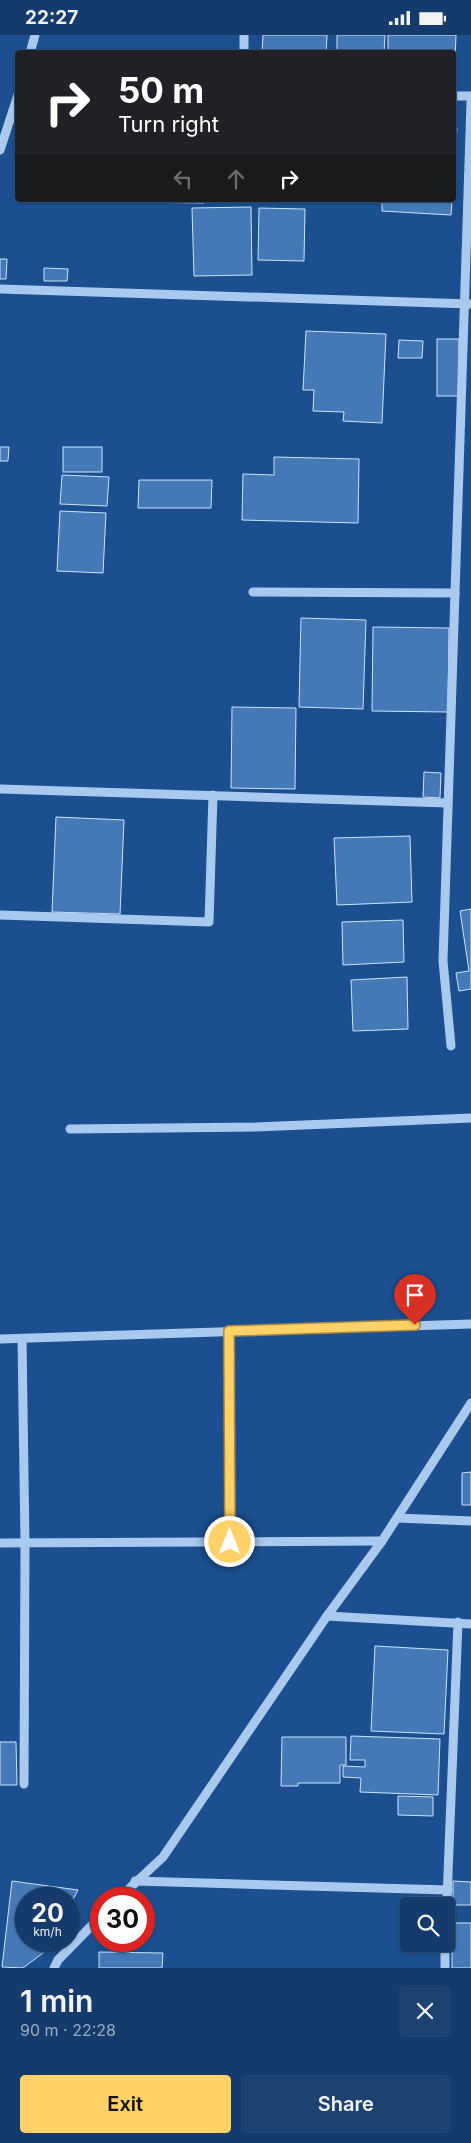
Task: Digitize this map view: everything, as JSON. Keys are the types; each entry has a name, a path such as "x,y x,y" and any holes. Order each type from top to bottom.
{"street":[{"path":"31,50 35,35"},
{"path":"244,35 244,50"},
{"path":"456,95 471,96"},
{"path":"451,1046 444,961 455,593 468,304 471,102"},
{"path":"0,150 15,104"},
{"path":"0,289 468,304"},
{"path":"253,592 455,593"},
{"path":"0,789 448,803"},
{"path":"0,915 209,922 213,795"},
{"path":"70,1129 256,1127 471,1118"},
{"path":"0,1339 471,1324"},
{"path":"229,1331 230,1542"},
{"path":"22,1339 24,1784"},
{"path":"129,1887 163,1857 327,1616 382,1541 471,1403"},
{"path":"397,1518 471,1521"},
{"path":"0,1543 382,1541"},
{"path":"327,1616 471,1624"},
{"path":"448,1897 458,1622"},
{"path":"135,1881 448,1890"},
{"path":"54,1968 58,1960 90,1927"},
{"path":"444,1968 445,1952"}],"building":[{"path":"263,35 327,35 326,50 262,50"},
{"path":"337,35 385,35 384,50 337,50"},
{"path":"388,35 456,35 455,50 388,50"},
{"path":"131,202 204,202 204,203"},
{"path":"382,202 452,202 451,215 382,211"},
{"path":"251,207 252,275 194,276 192,208"},
{"path":"259,208 305,209 304,261 258,260"},
{"path":"0,259 7,259 6,279 0,279"},
{"path":"44,268 68,269 67,281 44,281"},
{"path":"306,331 386,334 382,423 343,421 344,412 313,411 314,390 303,390"},
{"path":"437,339 459,339 459,396 437,396"},
{"path":"399,340 423,341 422,358 398,358"},
{"path":"0,447 9,447 8,461 0,461"},
{"path":"63,447 102,447 102,472 63,472"},
{"path":"274,457 359,459 358,523 242,520 243,474 274,475"},
{"path":"62,475 109,477 107,506 60,504"},
{"path":"139,480 212,480 211,508 138,508"},
{"path":"60,511 106,513 103,573 57,571"},
{"path":"301,618 366,620 363,709 299,707"},
{"path":"373,627 449,628 448,712 372,711"},
{"path":"232,707 296,708 295,789 231,788"},
{"path":"424,772 441,773 440,798 423,797"},
{"path":"56,817 124,820 120,914 52,912"},
{"path":"410,836 412,902 337,905 334,838"},
{"path":"471,909 471,989 459,991 456,973 469,971 460,911"},
{"path":"403,920 404,962 343,965 342,922"},
{"path":"407,977 408,1029 353,1031 351,980"},
{"path":"471,1472 471,1505 462,1505 462,1473"},
{"path":"375,1646 448,1650 444,1734 371,1731"},
{"path":"351,1736 440,1739 438,1795 360,1792 361,1778 343,1777 343,1766 365,1767 365,1760 350,1760"},
{"path":"282,1737 346,1737 346,1765 340,1765 340,1783 298,1783 298,1786 281,1786"},
{"path":"0,1742 16,1742 17,1785 0,1785"},
{"path":"398,1796 433,1797 433,1816 398,1815"},
{"path":"12,1881 56,1887 15,1887 15,1952 44,1952 23,1968 2,1967"},
{"path":"453,1881 471,1882 471,1905 455,1905 455,1897 453,1897"},
{"path":"455,1923 471,1923 471,1968 452,1968 452,1952 455,1952"},
{"path":"99,1952 163,1953 162,1968 99,1968"}],"route":[{"path":"230,1542 229,1331 415,1325"}]}
